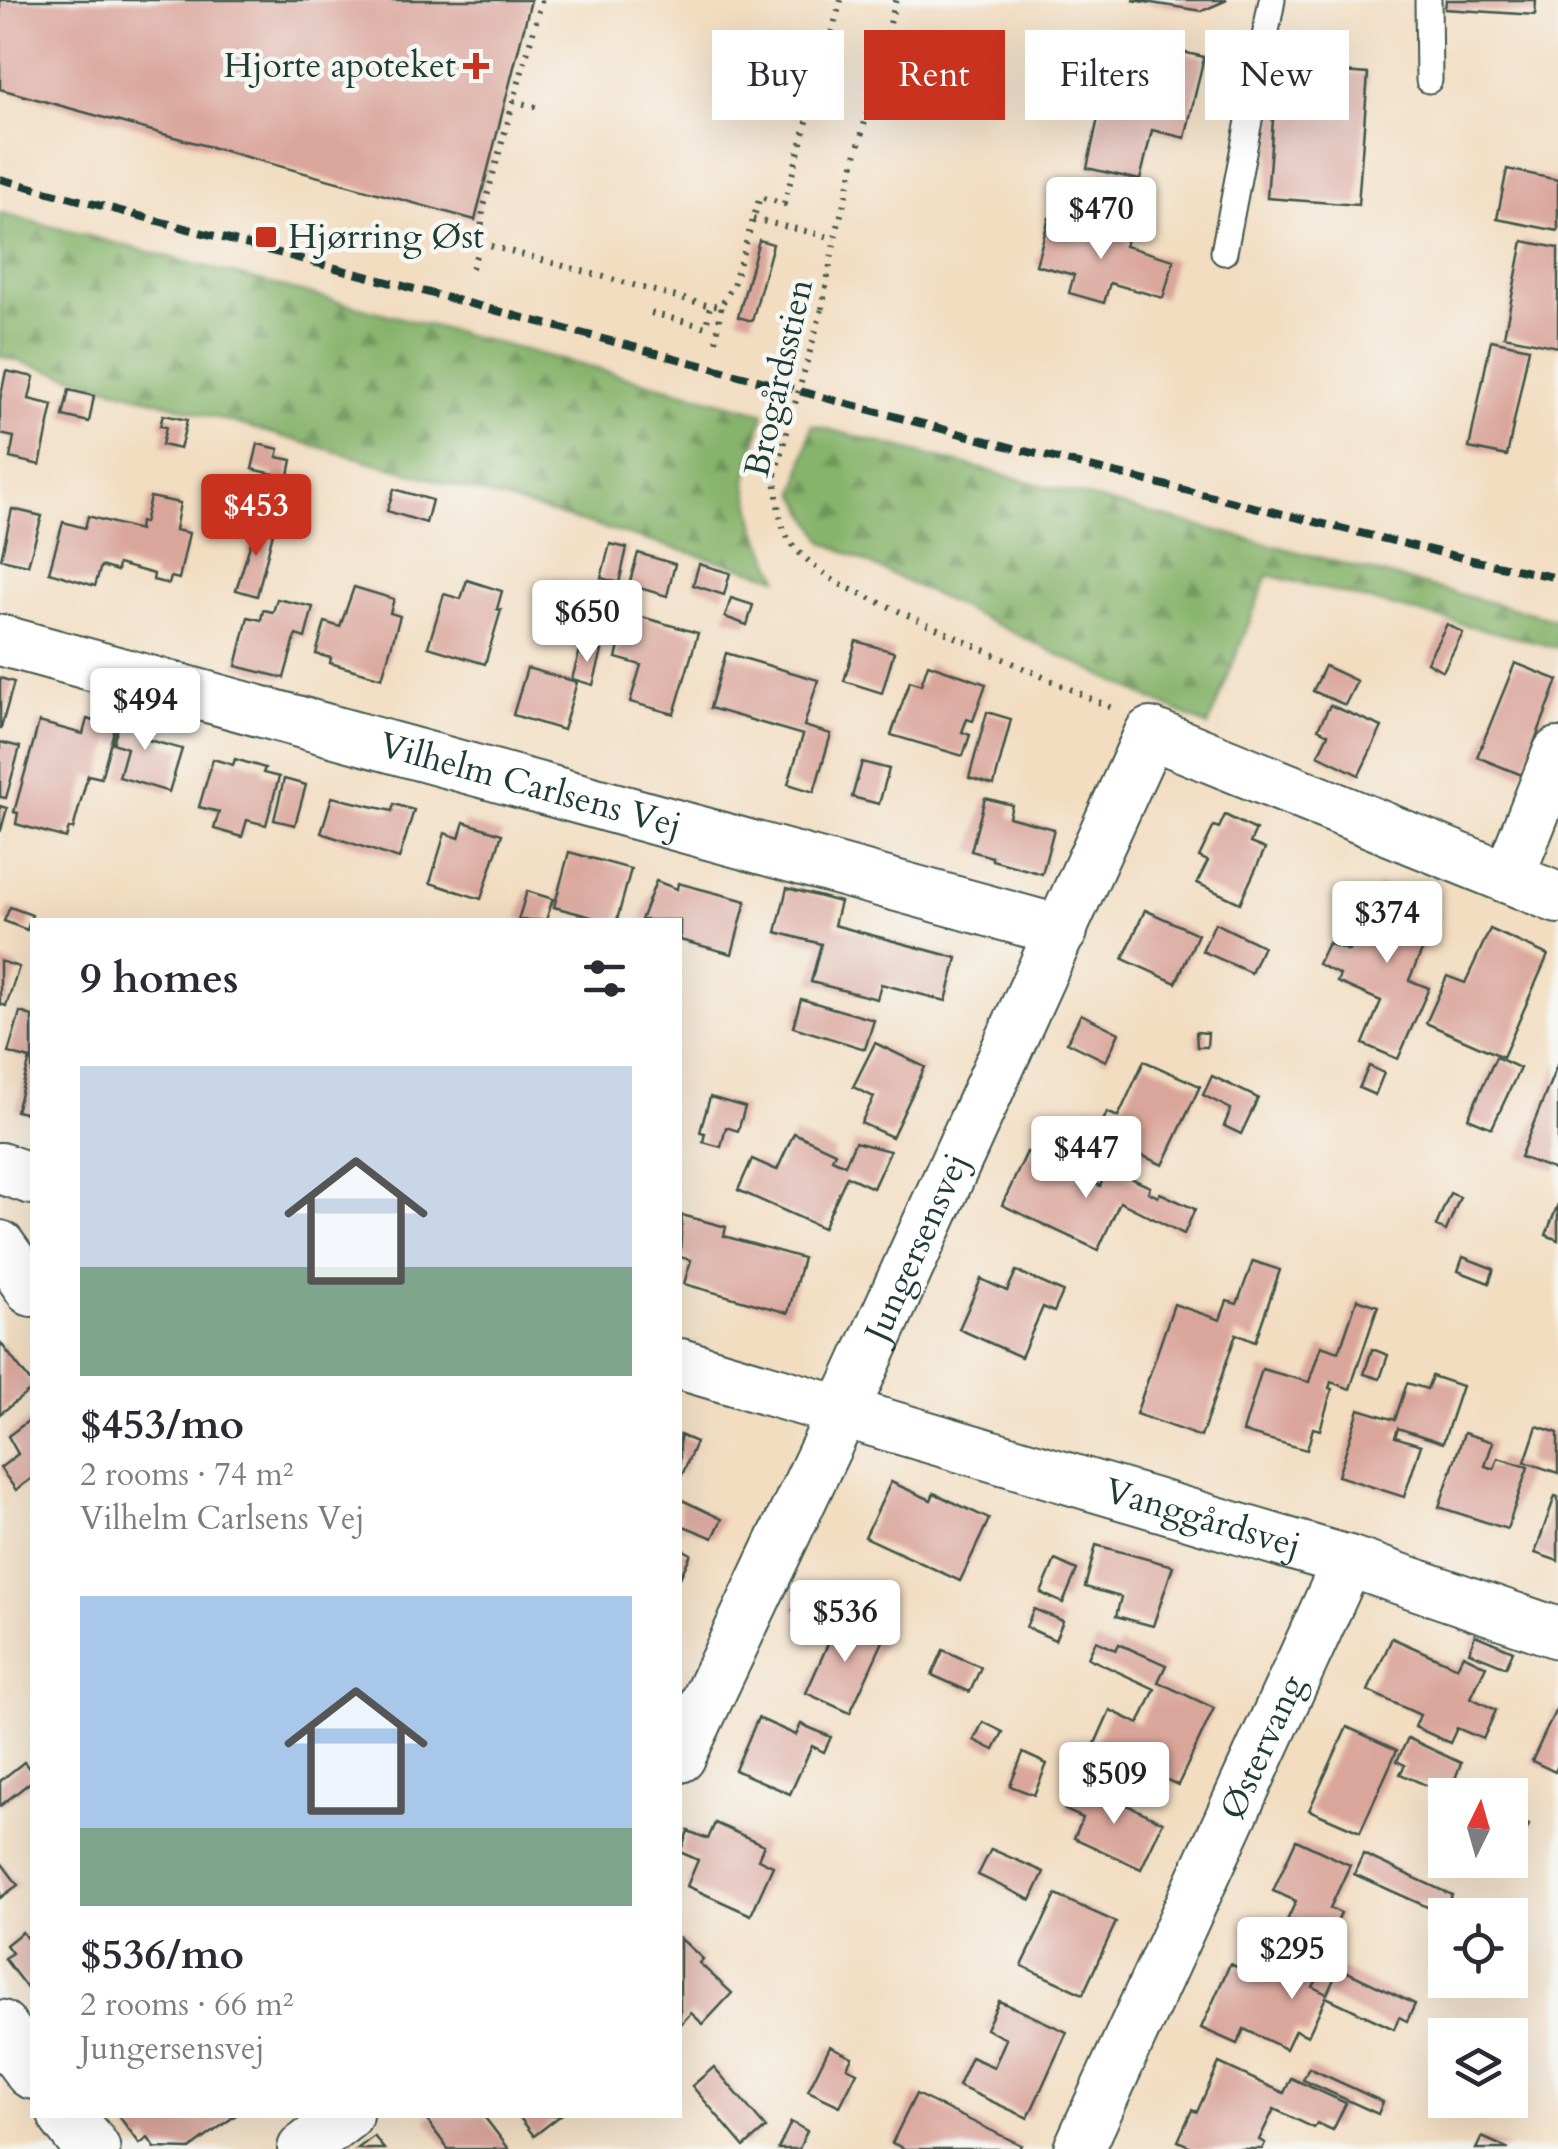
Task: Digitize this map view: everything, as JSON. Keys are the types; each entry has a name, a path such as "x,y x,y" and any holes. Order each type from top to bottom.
{"street":[{"name":"Vilhelm Carlsens Vej","path":"0,640 1062,931"},
{"path":"1150,733 1558,898"},
{"name":"Jungersensvej","path":"682,1753 843,1411 1150,733"},
{"path":"1508,878 1558,753"},
{"path":"0,1168 30,1177"},
{"name":"Vanggårdsvej","path":"682,1365 1348,1561 1558,1634"},
{"name":"Østervang","path":"1079,2149 1348,1561"},
{"path":"0,2028 30,2068"},
{"path":"68,2118 92,2149"},
{"path":"303,2149 343,2118"}],"lane":[{"path":"1224,252 1272,0"},
{"path":"1428,0 1430,80"}],"path":[{"path":"472,268 480,243 483,210 514,101 516,74 542,0"},
{"path":"716,341 722,304 733,285 760,197 784,204 840,0"},
{"name":"Brogårdsstien","path":"896,0 835,238 822,309 775,474 779,522 797,553 837,584 1106,704 1150,733"},
{"path":"514,101 540,108"},
{"path":"754,219 835,238"},
{"path":"480,243 710,306 722,304"},
{"path":"651,313 706,327 710,306"}],"green space":[{"path":"0,213 764,413 746,480 756,528 779,578 0,356"},
{"path":"812,425 1558,620 1558,648 1268,575 1208,726 824,542 796,493"}],"building":[{"path":"0,0 531,0 475,220 0,89"},
{"path":"1132,0 1227,0 1202,11"},
{"path":"1446,0 1536,0 1535,15 1445,9"},
{"path":"1185,53 1204,57 1185,138 1152,130 1140,180 1087,168 1098,120 1185,120"},
{"path":"1349,73 1368,74 1358,205 1267,198 1273,120 1349,120"},
{"path":"1507,169 1558,180 1558,231 1497,219"},
{"path":"1049,218 1127,239 1125,246 1174,260 1163,298 1110,283 1104,303 1069,293 1074,275 1036,265"},
{"path":"759,240 773,244 752,321 738,317"},
{"path":"1523,241 1558,248 1558,347 1504,336"},
{"path":"1491,340 1529,348 1507,456 1469,448"},
{"path":"6,371 34,377 29,399 53,405 40,465 10,458 14,437 0,434 0,400"},
{"path":"69,390 94,396 89,422 63,416"},
{"path":"163,415 187,420 180,449 162,445 166,427 160,426"},
{"path":"258,444 279,449 277,457 292,460 287,485 272,481 274,474 252,469"},
{"path":"394,489 432,500 426,523 387,511"},
{"path":"150,497 180,503 175,530 189,533 179,579 171,577 169,584 153,580 154,574 118,564 117,571 101,566 95,586 49,572 63,522 85,528 88,516 139,530"},
{"path":"12,509 42,516 28,565 1,559"},
{"path":"258,520 275,525 257,596 236,590"},
{"path":"610,544 627,548 619,583 601,578"},
{"path":"638,553 675,564 667,596 629,585"},
{"path":"699,564 730,573 724,595 693,585"},
{"path":"467,580 502,591 497,609 501,610 485,664 428,647 444,594 461,599"},
{"path":"354,587 394,599 390,613 400,616 382,678 330,663 331,658 316,654 325,622 340,627"},
{"path":"731,598 753,605 747,625 725,617"},
{"path":"277,599 313,607 305,638 296,635 284,678 236,666 248,617 261,620 263,610 273,612"},
{"path":"628,613 698,633 674,714 630,702 641,665 616,658"},
{"path":"1447,624 1463,633 1443,671 1427,662"},
{"path":"856,641 894,652 882,693 844,681"},
{"path":"581,646 602,651 593,685 572,679"},
{"path":"726,653 818,680 804,726 831,734 814,792 788,784 803,735 710,708"},
{"path":"1515,663 1558,680 1522,775 1477,757"},
{"path":"928,664 986,684 973,721 967,719 962,732 970,735 963,756 891,735 910,681 921,685"},
{"path":"1325,666 1357,681 1345,705 1313,691"},
{"path":"527,668 577,682 563,730 513,715"},
{"path":"0,678 14,682 1,728 0,728"},
{"path":"126,702 146,708 138,737 182,749 169,792 119,777 127,748 113,743"},
{"path":"1330,705 1382,727 1359,775 1318,755 1328,734 1318,729"},
{"path":"987,712 1011,719 994,785 969,778"},
{"path":"87,719 115,727 101,778 88,775 73,829 69,828 66,838 16,824 18,813 14,812 39,722 83,734"},
{"path":"0,742 20,747 6,798 0,797"},
{"path":"213,759 233,765 235,759 265,768 263,773 279,777 266,825 247,820 242,837 214,829 219,812 199,807"},
{"path":"862,762 889,769 879,804 852,797"},
{"path":"284,779 306,785 295,825 274,820"},
{"path":"332,797 392,811 394,804 414,810 399,859 321,833"},
{"path":"985,798 1012,805 1009,817 1054,829 1042,874 971,851"},
{"path":"0,806 7,808 1,830 0,829"},
{"path":"1225,815 1256,830 1250,843 1265,849 1240,903 1197,883 1208,861 1199,857 1214,826 1219,828"},
{"path":"464,822 502,834 481,899 430,883 445,833 459,838"},
{"path":"569,852 631,869 618,918 595,918 554,907"},
{"path":"656,881 677,889 678,883 746,901 732,954 682,941 682,918 642,918"},
{"path":"1378,885 1439,912 1409,980 1429,988 1398,1059 1363,1044 1381,1001 1337,982 1340,975 1318,964 1328,943 1349,951"},
{"path":"787,888 840,902 834,925 957,958 946,1001 881,984 877,999 811,982 821,944 776,932"},
{"path":"527,891 553,899 547,918 519,918"},
{"path":"10,907 32,915 27,930 4,921"},
{"path":"1145,910 1198,934 1176,983 1123,959"},
{"path":"1215,923 1263,946 1251,973 1202,951"},
{"path":"1490,929 1548,955 1503,1057 1426,1023 1447,976 1465,983"},
{"path":"0,961 19,967 6,1006 0,1004"},
{"path":"801,999 874,1020 865,1049 793,1027"},
{"path":"20,1012 30,1015 30,1059 8,1053"},
{"path":"1081,1014 1119,1033 1106,1061 1067,1042"},
{"path":"1196,1032 1208,1033 1207,1047 1197,1047"},
{"path":"875,1043 925,1067 892,1137 861,1123 874,1097 853,1087"},
{"path":"1496,1057 1520,1068 1492,1128 1468,1118"},
{"path":"30,1059 30,1114 16,1111"},
{"path":"1144,1061 1200,1086 1163,1165 1097,1135 1107,1112 1118,1117"},
{"path":"1558,1063 1558,1171 1520,1157"},
{"path":"1369,1066 1384,1073 1375,1095 1359,1088"},
{"path":"1212,1076 1258,1098 1241,1134 1224,1126 1231,1109 1203,1095"},
{"path":"710,1097 745,1107 738,1131 726,1127 721,1147 703,1142 705,1133 700,1132"},
{"path":"794,1133 835,1152 832,1159 845,1165 855,1142 890,1151 873,1188 847,1176 823,1228 738,1190 752,1159 777,1170"},
{"path":"1027,1152 1100,1186 1108,1168 1150,1187 1148,1192 1158,1197 1160,1193 1195,1209 1184,1234 1120,1202 1098,1250 1002,1205"},
{"path":"1450,1193 1460,1197 1446,1231 1436,1226"},
{"path":"1558,1204 1558,1240 1546,1235"},
{"path":"682,1215 726,1227 724,1236 803,1258 788,1313 684,1284 691,1260 682,1258"},
{"path":"1463,1257 1494,1269 1489,1283 1458,1271"},
{"path":"1253,1261 1280,1270 1255,1342 1236,1334 1201,1437 1136,1414 1174,1304 1220,1320 1227,1301 1237,1304"},
{"path":"1016,1271 1063,1292 1054,1312 1043,1307 1021,1357 959,1329 981,1279 1007,1291"},
{"path":"1357,1299 1378,1306 1350,1389 1331,1382 1320,1430 1313,1428 1307,1450 1243,1432 1262,1369 1309,1382 1321,1346 1339,1352"},
{"path":"0,1342 30,1381 30,1391 0,1414"},
{"path":"1372,1349 1388,1355 1380,1379 1364,1374"},
{"path":"1432,1376 1462,1386 1443,1443 1398,1428 1395,1437 1421,1445 1404,1497 1338,1476 1359,1409 1395,1420 1407,1383 1427,1389"},
{"path":"30,1420 30,1480 16,1490 0,1468 18,1454 8,1436"},
{"path":"1537,1426 1558,1433 1558,1473 1525,1462"},
{"path":"1464,1433 1493,1442 1485,1466 1494,1469 1498,1458 1528,1467 1507,1529 1439,1507"},
{"path":"682,1436 696,1442 682,1475"},
{"path":"891,1482 931,1500 934,1493 989,1519 960,1581 865,1537"},
{"path":"1555,1496 1558,1497 1558,1561 1535,1553"},
{"path":"682,1500 722,1519 713,1538 684,1526 682,1530"},
{"path":"1096,1545 1173,1566 1153,1626 1116,1616 1121,1597 1085,1587"},
{"path":"682,1549 691,1554 682,1574"},
{"path":"1055,1560 1077,1570 1063,1603 1041,1593"},
{"path":"801,1594 829,1608 821,1624 793,1610"},
{"path":"1034,1609 1063,1621 1055,1640 1026,1627"},
{"path":"840,1617 885,1637 850,1713 806,1693"},
{"path":"1475,1635 1513,1651 1506,1667 1469,1652"},
{"path":"1392,1638 1457,1667 1463,1655 1486,1666 1471,1698 1496,1710 1483,1739 1457,1728 1450,1743 1415,1727 1420,1715 1368,1691"},
{"path":"1096,1641 1116,1650 1119,1644 1166,1665 1158,1682 1214,1708 1178,1785 1094,1746 1110,1710 1139,1724 1155,1689 1088,1658"},
{"path":"943,1650 981,1667 970,1692 932,1675"},
{"path":"1558,1705 1558,1765 1555,1772 1532,1761"},
{"path":"758,1718 796,1735 801,1724 831,1737 824,1752 812,1746 790,1794 735,1770"},
{"path":"983,1722 1003,1732 994,1750 974,1740"},
{"path":"1347,1727 1397,1750 1360,1832 1309,1810"},
{"path":"1408,1738 1461,1763 1455,1778 1428,1778 1428,1786 1400,1774 1405,1765 1397,1761"},
{"path":"1023,1753 1047,1764 1034,1795 1010,1786"},
{"path":"24,1762 30,1770 30,1783 0,1806 0,1781"},
{"path":"1076,1787 1093,1796 1095,1790 1163,1822 1141,1869 1074,1838 1083,1818 1065,1810"},
{"path":"715,1823 764,1845 758,1859 773,1866 751,1915 687,1886 698,1860 682,1853 688,1831 708,1839"},
{"path":"1296,1840 1350,1865 1330,1908 1341,1913 1327,1944 1285,1925 1296,1901 1273,1891"},
{"path":"991,1849 1044,1872 1031,1900 978,1875"},
{"path":"1363,1854 1452,1895 1428,1898 1428,1907 1354,1874"},
{"path":"0,1861 18,1885 0,1898"},
{"path":"1056,1895 1116,1922 1083,1994 1022,1966"},
{"path":"22,1932 30,1938 30,1992 4,1958 12,1953 6,1945"},
{"path":"682,1940 703,1959 699,1963 732,1993 703,2024 691,2013 682,2023"},
{"path":"1269,1953 1319,1976 1313,1987 1327,1994 1339,1968 1415,2004 1407,2021 1399,2017 1394,2029 1326,1997 1308,2036 1295,2030 1286,2049 1244,2029 1237,2044 1201,2028 1230,1964 1258,1976"},
{"path":"999,2001 1067,2032 1028,2118 958,2086 971,2057 994,2067 1006,2039 986,2029"},
{"path":"830,2046 852,2057 847,2067 857,2072 840,2106 808,2091"},
{"path":"1219,2063 1284,2093 1291,2078 1346,2103 1333,2130 1317,2123 1314,2128 1274,2109 1259,2140 1265,2143 1262,2149 1196,2149 1178,2141 1192,2110 1197,2112"},
{"path":"714,2067 766,2128 744,2147 692,2086"},
{"path":"1309,2068 1383,2102 1378,2114 1303,2080"},
{"path":"916,2094 1021,2145 1019,2149 905,2149 892,2143"},
{"path":"120,2118 232,2118 190,2149 155,2148 148,2138 140,2144"},
{"path":"485,2118 509,2149 448,2149 426,2119"},
{"path":"520,2118 557,2118 534,2136"},
{"path":"791,2122 807,2131 799,2149 778,2149"},
{"path":"374,2136 384,2149 357,2149"},
{"path":"1482,2137 1509,2149 1476,2149"}],"railway":[{"path":"0,179 1029,452 1558,578"}],"place":[{"name":"Hjorte apoteket","path":"476,66"},
{"name":"Hjørring Øst","path":"266,237"}]}
